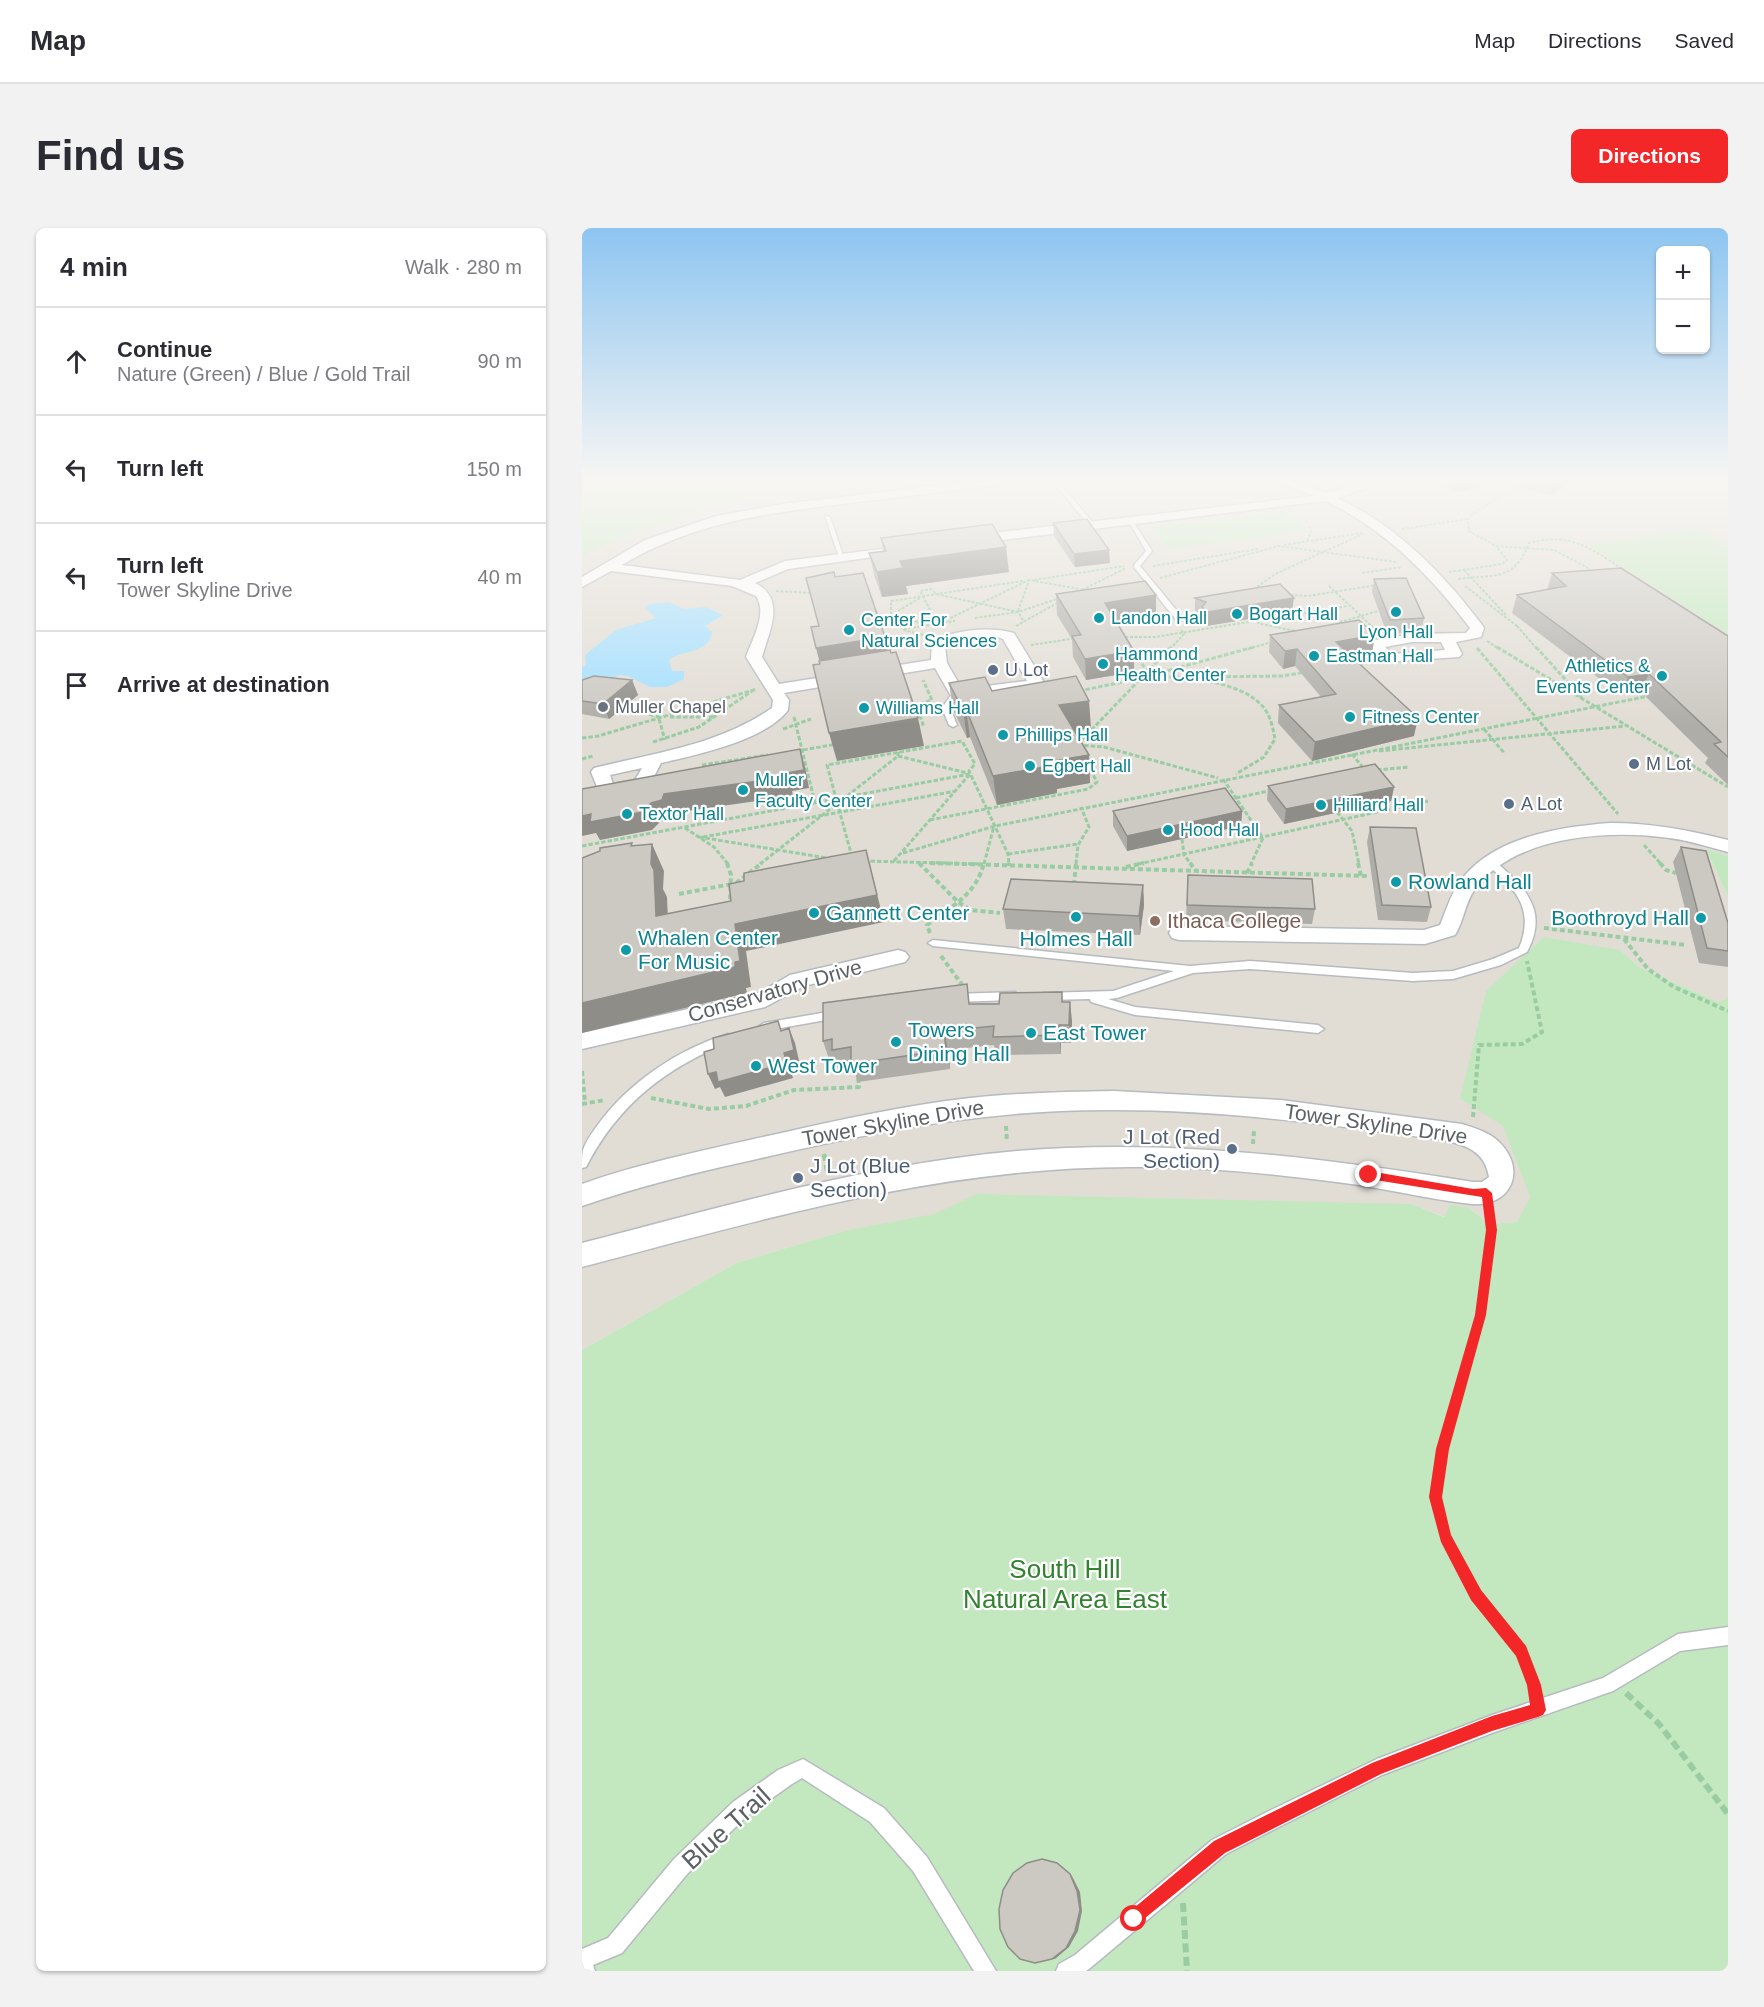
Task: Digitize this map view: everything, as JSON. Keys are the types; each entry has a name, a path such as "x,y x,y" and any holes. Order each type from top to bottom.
{"street":[{"path":"582,583 617,562"},
{"path":"740,585 785,566 808,562"},
{"path":"1417,562 1466,612 1477,628 1471,636 1374,644 1389,659 1454,654 1447,638"},
{"path":"608,567 709,578 760,592 767,602 769,615 754,657 766,688 781,700 780,710 765,723 745,732 654,761"},
{"path":"582,595 608,567"},
{"path":"995,632 1009,636 1037,684 968,694 957,693 939,663 937,644 945,637 995,632"},
{"path":"766,688 918,668 939,663"},
{"path":"1179,933 1425,937 1448,930 1466,886 1490,863 1535,842 1609,829 1659,831 1728,846"},
{"name":"Conservatory Drive","path":"582,1041 765,999 798,980 898,957"},
{"name":"Tower Skyline Drive","path":"582,1195 699,1162 892,1119 1010,1104 1122,1101 1252,1107 1368,1120 1471,1136 1488,1144 1503,1168 1502,1180 1486,1193"},
{"path":"582,1255 845,1190 926,1173 1018,1161 1114,1156 1271,1163 1486,1193"}],"lane":[{"path":"1138,562 1138,568 1180,619 1199,616"},
{"path":"953,725 946,708 957,693"},
{"path":"933,943 1192,969 1250,965 1413,977 1453,975 1497,963 1523,950 1532,925 1524,899 1511,879 1490,863"},
{"path":"939,1000 971,997 1113,996 1192,969"},
{"path":"1082,996 1135,1011 1318,1029"},
{"path":"582,1163 590,1146 633,1095 676,1063 709,1045 746,1032 848,1013"},
{"path":"1066,1971 1082,1962 1220,1847 1377,1768 1492,1724 1606,1685 1678,1643 1728,1636"},
{"name":"Blue Trail","path":"582,1959 615,1946 681,1866 740,1809 785,1777 803,1768 877,1815 920,1864 986,1971"}],"path":[{"path":"1138,568 1174,562"},
{"path":"1148,581 1218,562"},
{"path":"1266,594 1258,586 1277,573 1301,562"},
{"path":"1389,562 1424,568 1464,570 1504,562"},
{"path":"1457,579 1510,572 1521,562"},
{"path":"1577,562 1588,568"},
{"path":"1612,562 1627,572"},
{"path":"945,637 922,636 903,629 891,615 891,601 1131,565 1071,595"},
{"path":"1362,573 1424,568"},
{"path":"1464,570 1587,703"},
{"path":"1018,612 1029,580"},
{"path":"938,624 1029,580 1081,591 1092,589"},
{"path":"1276,595 1308,596 1381,585"},
{"path":"1329,586 1389,641"},
{"path":"945,637 920,591 932,589 936,594 1018,612 1024,622"},
{"path":"774,591 819,592"},
{"path":"891,615 923,596"},
{"path":"972,619 1018,612 1061,599 1002,634"},
{"path":"1327,626 1378,611"},
{"path":"891,615 931,625"},
{"path":"1249,618 1261,624 1306,633 1290,637"},
{"path":"1077,745 1184,634 1177,625 1180,619"},
{"path":"903,629 961,620"},
{"path":"1116,629 1148,672"},
{"path":"1471,636 1728,787"},
{"path":"1471,636 1631,830 1666,870 1676,873"},
{"path":"1076,691 1150,676 1279,640"},
{"path":"1346,666 1389,659"},
{"path":"908,727 923,724 916,705 929,703 932,700 918,668"},
{"path":"1150,676 1282,676 1314,671"},
{"path":"1077,745 1104,747 1207,777 1223,779 1245,771 1263,757 1275,739 1272,723 1263,706 1224,686 1178,677"},
{"path":"644,745 699,727 766,688"},
{"path":"582,738 663,718 766,688"},
{"path":"903,853 995,826 1081,807 1650,696"},
{"path":"780,710 795,718 815,803"},
{"path":"643,713 663,718 716,717"},
{"path":"1351,754 1627,726"},
{"path":"1483,729 1506,754"},
{"path":"853,861 827,765 962,741 975,764 969,771 970,774 893,862"},
{"path":"791,752 838,744"},
{"path":"1077,745 1082,754"},
{"path":"582,759 603,754"},
{"path":"698,766 780,754"},
{"path":"898,754 970,774 1008,854 1009,866"},
{"path":"736,884 849,797 898,754"},
{"path":"1351,754 1364,771"},
{"path":"930,820 1088,789 1097,782 1087,764"},
{"path":"1376,770 1409,767"},
{"path":"582,846 970,774"},
{"path":"1223,779 1263,838"},
{"path":"1236,798 1283,788"},
{"path":"699,837 956,791"},
{"path":"1120,869 1428,801"},
{"path":"1073,889 1079,844 1089,828 1081,807"},
{"path":"1337,812 1346,820 1352,831 1361,876"},
{"path":"971,997 933,943 927,925 958,902 980,880 995,826"},
{"path":"685,827 725,858 731,874 729,885 732,910"},
{"path":"699,837 833,859"},
{"path":"1249,891 1247,873 1263,838"},
{"path":"1182,839 1184,855 1197,871"},
{"path":"1008,854 1079,844"},
{"path":"843,861 1367,876"},
{"path":"918,863 958,902 971,910 1000,913"},
{"path":"679,894 748,881"},
{"path":"1532,925 1624,939 1686,945"},
{"path":"1624,939 1648,969 1674,987 1728,1011"},
{"path":"1471,1136 1479,1045 1522,1044 1542,1032 1526,951"},
{"path":"582,1071 583,1103 633,1095 709,1109 746,1106 794,1090 859,1087 857,1078"},
{"path":"1006,1126 1007,1142"},
{"path":"1253,1145 1254,1130"},
{"path":"824,1154 827,1172"},
{"path":"1486,1193 1491,1230 1480,1315 1442,1449 1435,1497 1445,1537 1476,1595 1521,1651 1534,1685 1538,1710"},
{"path":"1606,1685 1623,1690 1659,1724 1728,1814"},
{"path":"1181,1879 1187,1971"}],"shaded area":[{"name":"Ithaca College","path":"582,562 1728,562 1728,856 1706,849 1728,897 1728,998 1718,1002 1641,968 1620,950 1552,1209 1517,1222 1489,1224 1468,1207 1445,1217 1412,1204 844,1231 736,1263 582,1350"}],"green space":[{"path":"1616,562 1728,562 1728,634"},
{"path":"1706,849 1728,856 1728,897"},
{"name":"South Hill Natural Area East","path":"1544,937 1620,950 1641,968 1718,1002 1728,998 1728,1971 582,1971 582,1350 736,1263 844,1231 934,1214 977,1194 1412,1204 1444,1217 1450,1205 1468,1207 1489,1224 1517,1222 1530,1197 1503,1126 1460,1099 1486,991"}],"water":[{"path":"669,602 684,609 706,607 723,615 705,626 712,632 706,644 669,660 672,671 684,671 684,679 667,687 650,687 628,676 620,675 582,689 582,667 586,665 585,655 616,630 656,618 645,608 649,604"}],"building":[{"path":"873,562 901,562 903,568 877,572"},
{"name":"Athletics & Events Center","path":"1621,568 1728,636 1728,757 1714,744 1721,742 1649,674 1628,677 1517,595 1566,586 1552,573"},
{"path":"834,572 835,577 863,573 885,637 816,648 811,627 819,626 806,578"},
{"path":"1406,578 1424,618 1390,620 1374,579"},
{"path":"1145,581 1156,595 1105,603 1134,651 1085,659 1072,636 1081,635 1056,594"},
{"path":"1280,584 1294,598 1207,612 1202,607 1206,602 1195,598"},
{"path":"1359,620 1375,635 1336,642 1418,718 1315,742 1279,705 1336,694 1297,649 1285,651 1270,635"},
{"path":"890,650 891,653 896,652 918,718 829,733 813,665 820,664 819,661"},
{"path":"594,676 632,680 603,704 582,701 582,680"},
{"path":"1076,676 1089,701 1059,705 1089,755 1053,761 1055,765 993,776 966,709 963,710 949,683 985,677 992,691"},
{"path":"800,749 804,770 786,773 787,777 664,794 662,800 651,803 643,812 590,822 591,814 582,816 582,789"},
{"path":"1375,764 1394,787 1286,809 1268,786"},
{"path":"1225,788 1242,811 1127,836 1113,811"},
{"name":"Rowland Hall","path":"1370,827 1416,828 1431,907 1382,905"},
{"path":"632,843 631,846 652,844 651,864 654,870 656,916 731,901 729,884 744,881 744,873 866,850 877,895 735,924 740,961 735,962 735,967 582,1003 582,858 600,851 600,848"},
{"path":"1681,847 1706,851 1728,923 1728,951 1707,948"},
{"path":"1188,875 1312,879 1315,909 1187,905"},
{"path":"1011,879 1143,885 1139,916 1003,909"},
{"path":"967,984 969,1004 999,1004 1000,993 1062,992 1062,1002 1070,1002 1069,1025 1059,1025 1059,1035 993,1037 994,1026 944,1031 946,1050 851,1064 851,1047 832,1050 832,1039 823,1041 823,1003"},
{"path":"778,1021 781,1031 789,1028 794,1050 784,1053 787,1063 718,1082 716,1072 708,1074 704,1052 714,1049 713,1038"},
{"path":"1042,1859 1057,1863 1070,1874 1077,1891 1080,1910 1075,1931 1066,1948 1052,1959 1035,1963 1020,1959 1008,1947 1000,1929 999,1909 1003,1890 1013,1873 1027,1863"}],"place":[{"name":"Lyon Hall","path":"1396,612"},
{"name":"Bogart Hall","path":"1237,614"},
{"name":"Landon Hall","path":"1099,618"},
{"name":"Center For Natural Sciences","path":"849,630"},
{"name":"Eastman Hall","path":"1314,656"},
{"name":"Hammond Health Center","path":"1103,664"},
{"name":"U Lot","path":"993,670"},
{"name":"Athletics & Events Center","path":"1662,676"},
{"name":"Muller Chapel","path":"603,707"},
{"name":"Williams Hall","path":"864,708"},
{"name":"Fitness Center","path":"1350,717"},
{"name":"Phillips Hall","path":"1003,735"},
{"name":"M Lot","path":"1634,764"},
{"name":"Egbert Hall","path":"1030,766"},
{"name":"Muller Faculty Center","path":"743,790"},
{"name":"A Lot","path":"1509,804"},
{"name":"Hilliard Hall","path":"1321,805"},
{"name":"Textor Hall","path":"627,814"},
{"name":"Hood Hall","path":"1168,830"},
{"name":"Rowland Hall","path":"1396,882"},
{"name":"Gannett Center","path":"814,913"},
{"name":"Holmes Hall","path":"1076,917"},
{"name":"Boothroyd Hall","path":"1701,918"},
{"name":"Ithaca College","path":"1155,921"},
{"name":"Whalen Center For Music","path":"626,950"},
{"name":"East Tower","path":"1031,1033"},
{"name":"Towers Dining Hall","path":"896,1042"},
{"name":"West Tower","path":"756,1066"},
{"name":"J Lot (Red Section)","path":"1232,1149"},
{"name":"J Lot (Blue Section)","path":"798,1178"}],"route":[{"path":"1134,1919 1220,1847 1274,1819 1377,1768 1492,1724 1538,1710 1534,1685 1521,1651 1476,1595 1445,1537 1435,1497 1442,1449 1480,1315 1491,1230 1486,1193 1473,1193 1369,1175"}]}
